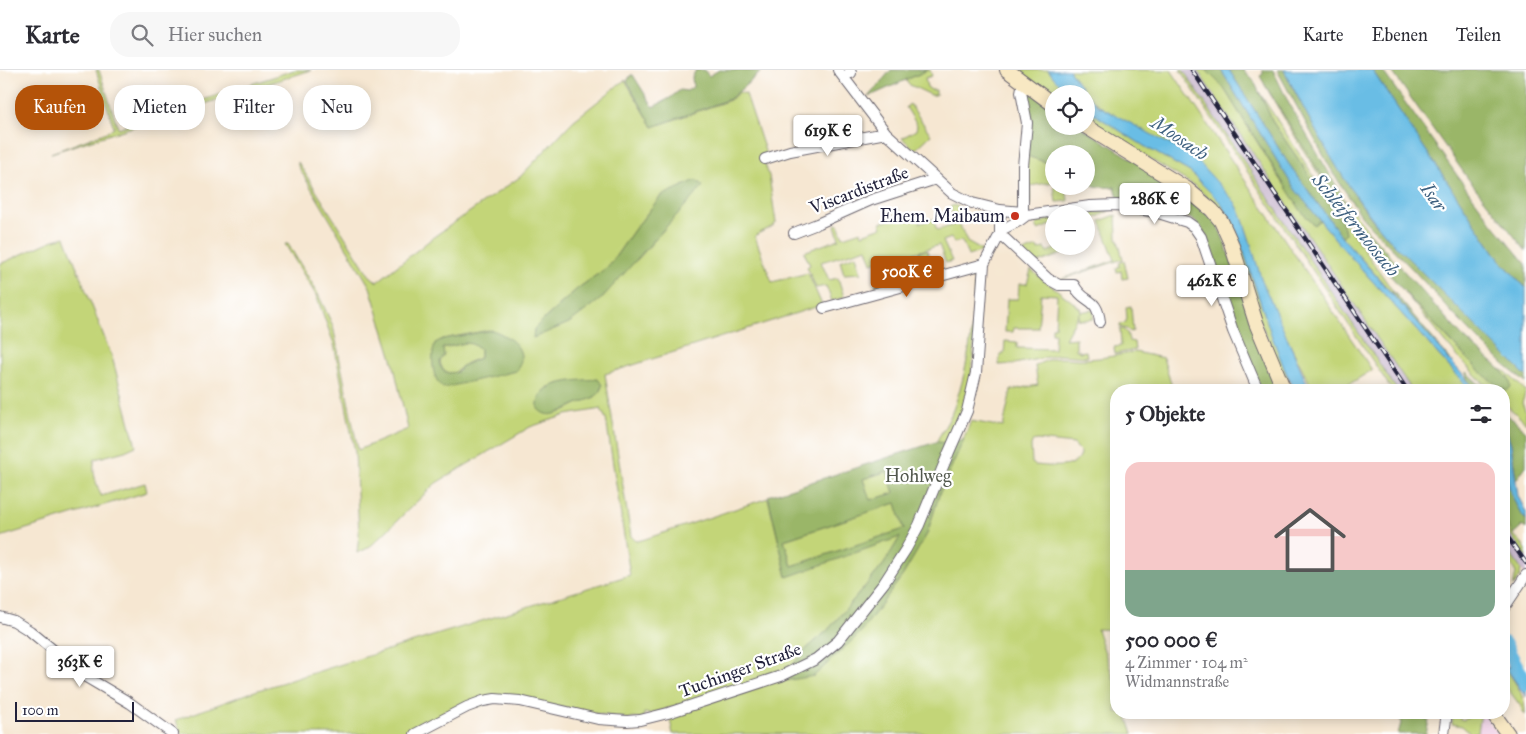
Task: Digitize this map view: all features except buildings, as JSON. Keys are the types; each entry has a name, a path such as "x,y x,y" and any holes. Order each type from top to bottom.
{"main road":[{"path":"1007,70 1045,98"},
{"path":"1095,132 1174,180 1205,202 1221,221 1231,243 1256,323 1281,384"},
{"path":"1497,719 1508,734"}],"street":[{"path":"838,70 886,133 952,193 972,204 1025,213 1111,205 1155,212 1188,222 1201,237 1242,354 1255,384"},
{"path":"1001,232 1019,221 1025,213 1023,166 1027,123 1021,92 1023,82"},
{"path":"764,160 790,151 886,133"},
{"name":"Viscardistraße","path":"794,232 871,200 936,179"},
{"path":"1000,210 1001,232 1048,279 1059,284 1074,285 1082,297 1098,308 1100,322"},
{"name":"Tuchinger Straße","path":"414,734 467,707 483,701 495,700 520,701 598,719 627,722 640,720 668,713 771,679 805,665 827,651 838,641 884,583 906,549 919,525 951,445 968,411 975,380 984,264 1001,232"},
{"path":"824,308 984,264"},
{"path":"1510,599 1526,575"},
{"path":"0,617 14,621 30,631 86,677 130,703 173,734"},
{"path":"1444,734 1446,719"}],"shaded area":[{"path":"1183,70 1197,70 1408,384 1393,384"},
{"path":"1510,534 1526,557 1526,576 1510,553"},
{"path":"1480,719 1487,719 1498,734 1477,734"}],"green space":[{"path":"96,70 99,70 104,85 101,85"},
{"path":"294,70 311,70 264,85 248,85"},
{"path":"696,70 704,70 709,76 719,70 762,71 730,99 653,127 627,81 631,75 633,75 653,107 680,90 687,91 693,87 692,77"},
{"path":"891,70 928,70 868,97"},
{"path":"930,70 932,76 925,78 927,87 931,90 936,90 936,95 931,95 908,84 906,80"},
{"path":"1018,70 1048,70 1061,85 1045,85 1045,92"},
{"path":"1069,70 1171,70 1372,370 1350,384 1310,384 1267,296 1247,231 1235,202 1095,102 1095,85 1080,85"},
{"path":"1180,70 1183,70 1393,384 1388,384"},
{"path":"1197,70 1206,70 1223,87 1277,174 1313,224 1320,220 1340,245 1465,384 1408,384"},
{"path":"1206,70 1221,70 1294,188 1320,220 1314,225 1301,211 1223,87"},
{"path":"1229,70 1243,70 1253,79 1274,124 1343,224 1345,233 1342,237 1288,163"},
{"path":"1263,70 1273,70 1291,108 1346,202 1342,200 1320,173 1260,76 1263,74"},
{"path":"1277,70 1284,70 1356,197 1371,218 1391,241 1526,376 1526,383 1502,363 1455,316 1365,221 1333,173"},
{"path":"1372,70 1382,70 1492,223 1526,264 1526,288 1499,259"},
{"path":"1391,70 1526,70 1526,251 1469,180"},
{"path":"625,80 653,127 730,100 739,92 746,94 766,154 762,155 769,176 776,223 755,237 772,282 808,273 822,305 605,374 631,536 636,541 642,540 768,498 787,576 901,536 884,564 827,631 804,651 790,670 650,714 644,713 644,718 627,719 510,698 444,715 410,734 181,734 176,720 255,691 630,575 606,419 601,409 566,415 530,427 436,483 373,544 357,553 359,534 355,452 334,344 316,295 285,244 288,244 316,290 333,326 358,450 408,429 393,362 370,287 298,166 298,162 369,275 377,282 435,236 520,177 573,121","holes":["702,186 638,259 542,321 577,289 609,266 661,196","489,330 516,371 435,377 443,339","572,381 595,397 559,413 548,387"]},
{"path":"104,85 114,116 114,128 104,96"},
{"path":"1265,85 1320,173 1342,200 1346,202 1369,233 1379,250 1383,267 1321,178"},
{"path":"1027,89 1045,102 1045,135 1093,135 1182,190 1218,225 1277,384 1259,384 1226,301 1218,269 1206,235 1200,226 1193,220 1178,213 1119,200 1115,187 1095,186 1095,145 1045,145 1045,162 1027,156 1024,95"},
{"path":"1259,92 1330,201 1393,291 1392,293 1342,237 1345,233 1343,224 1274,124"},
{"path":"215,96 215,101 205,104 205,99"},
{"path":"910,104 931,135 915,150 902,138 916,130 917,125 906,107"},
{"path":"1095,115 1190,172 1219,201 1234,223 1290,384 1287,384 1210,200 1195,186 1095,126"},
{"path":"114,128 114,130 123,130 51,153"},
{"path":"1027,156 1045,162 1045,184 1030,186 1031,206 1026,192"},
{"path":"696,180 703,186 601,299 569,323 533,338 534,329 542,321 577,289 609,266 661,196"},
{"path":"1055,195 1067,195 1068,201 1056,202"},
{"path":"954,205 964,210 958,219 954,221 950,207"},
{"path":"899,209 903,219 906,220 918,217 920,223 933,219 937,230 957,224 960,225 967,242 983,251 968,256 961,241 954,243 951,238 943,241 952,261 946,263 939,245 905,256 912,280 897,284 895,278 905,274 900,260 894,262 891,254 883,256 892,286 877,289 875,282 885,279 879,261 872,263 867,248 821,262 829,280 838,278 844,297 832,301 826,286 816,288 807,267 810,265 804,252 839,239 835,225 838,224 843,237 861,231 862,234 882,227 880,223 896,218 894,211"},
{"path":"1109,211 1095,218 1095,213"},
{"path":"1116,215 1117,237 1123,259 1059,280 1115,260 1100,221"},
{"path":"1045,221 1045,227 1038,230 1036,224"},
{"path":"1368,231 1462,336 1500,369 1510,381 1511,387 1510,388 1510,384 1496,384 1476,368 1399,286 1383,267 1383,260"},
{"path":"65,237 112,357 136,446 95,459 94,473 96,483 101,496 145,483 147,492 0,537 0,264 51,241"},
{"path":"1037,247 1038,250 1045,248 1045,255 1059,255 1035,264 1023,252"},
{"path":"927,250 934,273 919,278 917,271 926,268 923,257 920,257 919,252"},
{"path":"856,255 861,273 844,274 840,261"},
{"path":"1124,261 1128,278 1122,279 1121,271 1117,272 1116,268 1120,266 1119,263"},
{"path":"1031,270 1081,309 1080,312 1091,310 1094,312 1093,319 1084,320 1078,319 1079,313 1065,339 1076,338 1076,350 1079,350 1079,352 1086,351 1087,357 1058,355 1014,364 999,365 1000,354 1004,354 1005,341 1017,342 1017,348 1054,349 1055,333 1052,333 1052,327 1055,327 1057,295 1041,294 1038,328 1014,328 1013,332 1005,332 1007,299 1018,299 1019,284 1027,284"},
{"path":"976,274 978,285 969,394 948,443 936,442 951,415 957,399 966,365 972,330 974,278 949,279 961,275"},
{"path":"1393,291 1450,359 1452,364 1392,293"},
{"path":"1404,292 1470,362 1497,384 1484,384 1457,356"},
{"path":"1131,306 1133,331 1130,332 1120,327 1120,324 1125,323 1127,319 1126,307"},
{"path":"1120,329 1126,331 1129,341 1134,342 1135,350 1115,354 1114,347 1121,346"},
{"path":"492,330 505,336 516,345 520,351 520,364 516,371 443,388 434,373 433,354 435,343 443,339","holes":["465,343 472,344 480,349 480,358 462,366 458,372 448,373 444,371 440,364 444,355 443,348"]},
{"path":"472,343 480,349 480,358 467,363 455,372 444,372 440,363 443,348"},
{"path":"1135,352 1163,358 1171,384 1110,384 1110,630 1097,629 1110,668 1110,719 1128,719 1133,734 673,734 669,715 781,678 903,575 927,534 940,492 971,421 1003,427 1011,390 1038,385 1035,366 1043,362 1055,358 1088,359","holes":["1033,441 1074,444 1080,451 1079,457 1075,462 1063,466 1035,465 1032,463 1031,446"]},
{"path":"1500,369 1505,371 1526,391 1522,403 1526,412 1526,423 1510,408 1510,381"},
{"path":"1466,372 1479,384 1471,384 1467,380"},
{"path":"598,379 602,385 601,391 593,398 552,414 543,413 538,409 539,399 543,392 550,387 569,381"},
{"path":"1510,417 1526,431 1526,466 1516,480 1511,444"},
{"name":"Hohlweg","path":"964,439 940,492 927,534 903,575 861,632 814,676 779,682 804,651 827,631 884,564 900,537 787,577 768,496 936,442 948,443","holes":["887,471 894,493 870,500 863,479","896,503 904,529 792,566 784,540"]},
{"path":"888,471 894,493 870,501 863,479"},
{"path":"1510,490 1517,507 1526,520 1526,529 1522,526 1513,534 1510,529"},
{"path":"896,503 905,529 792,566 784,540"},
{"path":"1510,529 1526,549 1526,557 1510,534"},
{"path":"1510,553 1521,569 1520,577 1513,587 1516,573 1510,562"},
{"path":"1510,674 1521,694 1525,715 1510,692"},
{"path":"1400,719 1425,719 1429,721 1426,734 1398,734 1401,723"},
{"path":"1452,719 1480,719 1478,732 1471,734 1462,726 1452,724"}],"water":[{"path":"1048,70 1069,70 1080,85 1061,85"},
{"path":"1221,70 1229,70 1288,163 1342,237 1471,384 1465,384 1340,245 1294,188"},
{"name":"Isar","path":"1284,70 1372,70 1499,259 1526,288 1526,376 1391,241 1375,222 1332,159"},
{"path":"1095,103 1195,158 1235,202 1241,214 1262,281 1307,384 1292,384 1284,368 1234,223 1219,201 1190,172 1095,115"},
{"path":"1510,441 1518,496 1526,512 1526,520 1510,489"},
{"path":"1516,657 1526,673 1526,697 1510,674 1510,660"}],"waterway":[{"name":"Moosach","path":"1510,654 1526,683"}],"railway":[{"path":"1192,70 1403,384"},
{"path":"1510,540 1526,563"}],"place":[{"name":"Ehem. Maibaum","path":"1015,216"}],"water label":[{"name":"Schleifermoosach","path":"1356,225"}]}
